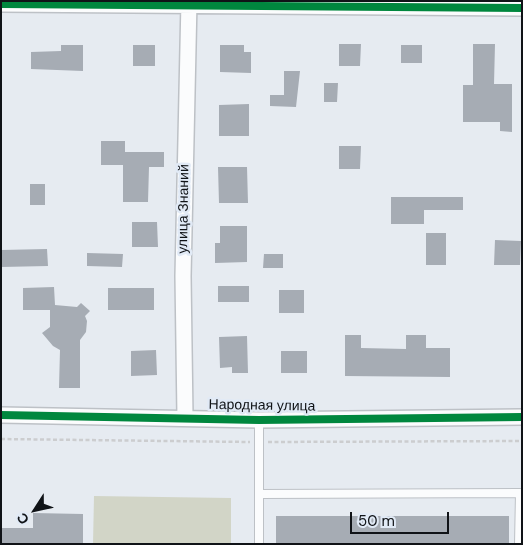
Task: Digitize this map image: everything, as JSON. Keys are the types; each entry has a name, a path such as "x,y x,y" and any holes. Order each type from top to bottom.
{"street":[{"path":"1,4 522,8"},
{"name":"улица Знаний","path":"184,417 183,276 189,4"},
{"name":"Народная улица","path":"1,415 184,417 259,420 522,417"}],"lane":[{"path":"259,420 259,544"},
{"path":"259,494 520,493 519,544"}],"shaded area":[{"path":"94,496 231,498 231,544 93,544"}],"building":[{"path":"339,44 361,44 360,66 339,66"},
{"path":"473,44 495,44 494,84 512,84 512,132 500,131 500,122 463,122 463,85 473,85"},
{"path":"61,45 83,45 83,71 31,69 31,52 61,51"},
{"path":"133,45 155,45 155,66 133,66"},
{"path":"220,45 244,45 244,52 251,52 251,73 220,72"},
{"path":"401,45 422,45 422,63 401,63"},
{"path":"284,71 300,71 296,107 270,106 270,95 284,95"},
{"path":"324,83 338,83 337,102 324,102"},
{"path":"249,104 249,136 219,136 219,105"},
{"path":"101,141 125,141 125,152 164,152 164,167 149,167 148,202 123,202 123,165 101,165"},
{"path":"339,146 361,146 360,169 339,169"},
{"path":"218,167 247,167 248,203 219,203"},
{"path":"30,184 45,184 45,205 30,205"},
{"path":"391,197 463,197 463,210 424,210 424,224 391,224"},
{"path":"132,222 157,222 158,247 132,247"},
{"path":"220,226 247,226 247,262 215,263 215,243 220,243"},
{"path":"426,233 446,233 446,265 426,265"},
{"path":"495,240 521,241 520,265 494,265"},
{"path":"47,249 48,266 1,267 1,250"},
{"path":"87,253 123,254 122,267 87,266"},
{"path":"264,254 283,254 283,268 263,268"},
{"path":"218,286 249,286 249,302 218,302"},
{"path":"54,287 55,305 77,307 81,303 90,311 85,316 87,321 86,332 80,340 80,388 59,388 60,350 53,346 42,333 50,327 50,310 23,310 23,288"},
{"path":"108,288 154,288 154,310 108,310"},
{"path":"279,290 304,290 304,313 279,313"},
{"path":"345,335 361,335 361,348 406,349 406,335 426,335 426,348 450,348 450,377 345,376"},
{"path":"247,336 248,373 232,373 232,367 220,368 219,337"},
{"path":"156,350 157,375 131,376 131,351"},
{"path":"281,351 307,351 307,373 281,373"},
{"path":"33,513 83,514 83,544 1,544 1,528 33,528"},
{"path":"276,516 509,516 509,544 276,544"}],"cycle path":[{"path":"1,4 522,8"},
{"path":"1,415 259,420 522,417"}]}
